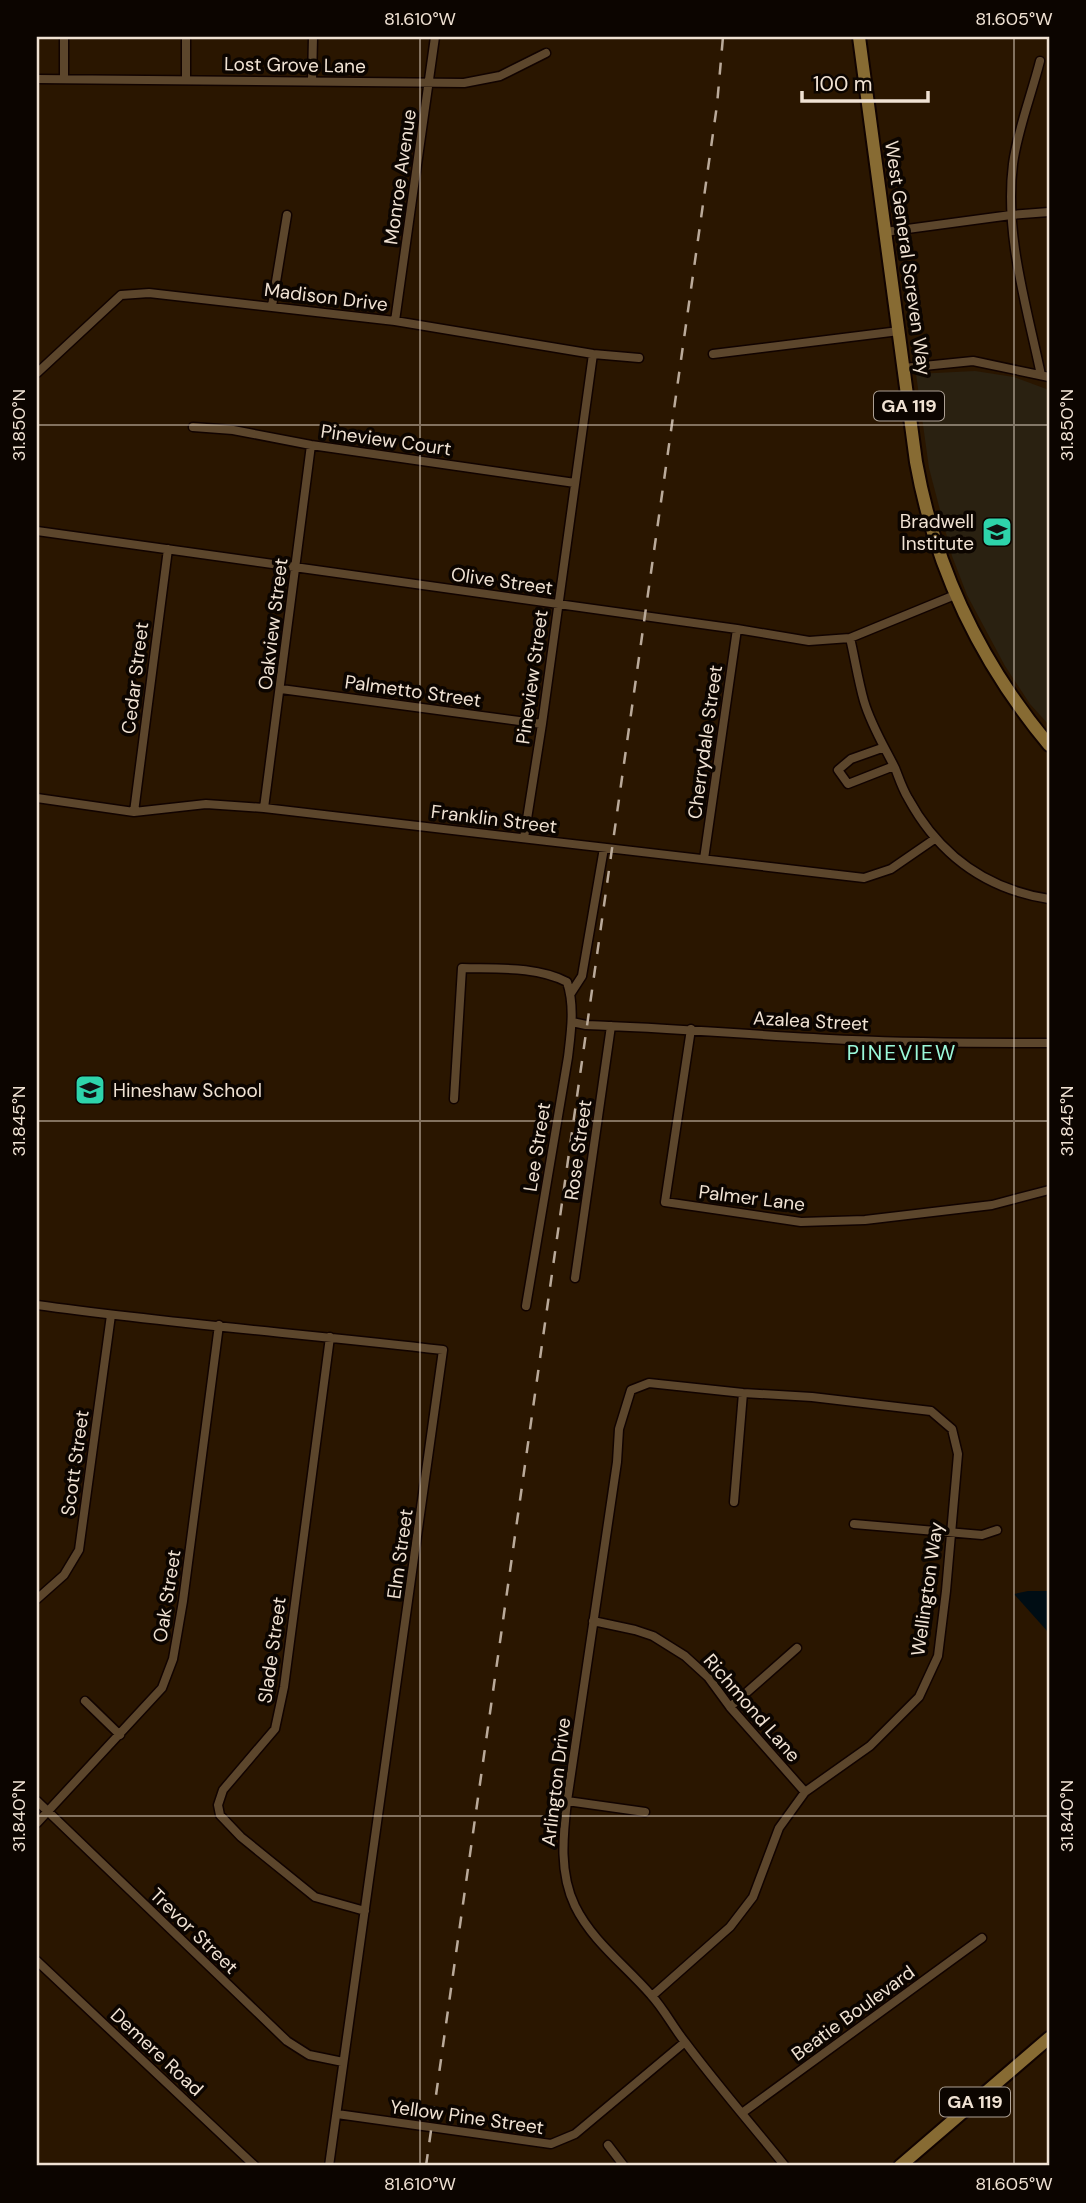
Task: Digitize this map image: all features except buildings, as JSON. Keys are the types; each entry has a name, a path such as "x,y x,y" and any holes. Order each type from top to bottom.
{"main road":[{"name":"West General Screven Way","path":"859,37 920,484 939,554 976,639 1015,702 1049,744"},
{"name":"GA 119","path":"900,2166 1049,2038"}],"street":[{"path":"64,37 64,79"},
{"path":"186,37 186,79"},
{"path":"312,81 313,37"},
{"name":"Monroe Avenue","path":"395,321 435,37"},
{"name":"Lost Grove Lane","path":"37,79 479,82 516,69 546,53"},
{"path":"904,368 973,361 1045,376 1021,277 1011,215 1013,163 1040,61"},
{"path":"885,232 1049,212"},
{"path":"272,306 287,215"},
{"name":"Madison Drive","path":"37,373 121,295 149,293 395,321 593,354 639,358"},
{"path":"713,354 899,331"},
{"name":"Pineview Street","path":"524,838 593,354"},
{"name":"Pineview Court","path":"193,427 233,430 311,445 575,483"},
{"name":"Oakview Street","path":"264,808 311,445"},
{"name":"Olive Street","path":"37,531 808,641 850,638 955,595"},
{"name":"Cedar Street","path":"134,812 168,549"},
{"name":"Cherrydale Street","path":"704,859 737,629"},
{"path":"850,638 864,702 882,748 894,766 908,798 936,838 966,867 988,881 1013,891 1049,899"},
{"name":"Palmetto Street","path":"281,689 542,724"},
{"path":"882,748 851,759 838,771 848,784 894,766"},
{"name":"Franklin Street","path":"37,798 134,812 206,804 264,808 864,878 891,869 936,838"},
{"name":"Lee Street","path":"526,1306 568,1057 572,1022 571,993 582,976 604,848"},
{"path":"454,1099 462,968 521,970 554,975 568,982 571,993"},
{"name":"Azalea Street","path":"572,1022 586,1026 922,1043 1049,1043"},
{"name":"Rose Street","path":"575,1278 611,1026"},
{"name":"Palmer Lane","path":"691,1030 665,1202 801,1223 865,1220 992,1205 1049,1190"},
{"name":"Elm Street","path":"37,1305 443,1350 329,2166"},
{"name":"Scott Street","path":"37,1599 64,1575 79,1550 111,1315"},
{"name":"Oak Street","path":"37,1823 162,1688 173,1659 219,1325"},
{"name":"Slade Street","path":"330,1336 284,1687 275,1729 223,1790 218,1805 220,1815 241,1837 315,1897 365,1911"},
{"name":"Wellington Way","path":"649,1382 931,1411 952,1429 958,1454 938,1656 919,1697 870,1746 805,1792 779,1828 752,1897 730,1927 652,1996"},
{"name":"Arlington Drive","path":"649,1382 631,1390 619,1429 617,1462 567,1801 562,1847 566,1877 575,1906 613,1956 652,1996 685,2042 785,2166"},
{"path":"734,1503 743,1393"},
{"path":"854,1524 982,1535 997,1530"},
{"name":"Richmond Lane","path":"593,1621 653,1636 709,1677 730,1707 805,1792"},
{"path":"730,1707 797,1648"},
{"path":"85,1701 120,1735"},
{"name":"Trevor Street","path":"37,1801 287,2041 309,2055 343,2062"},
{"path":"567,1801 645,1812"},
{"name":"Beatie Boulevard","path":"743,2113 982,1938"},
{"name":"Demere Road","path":"37,1961 255,2166"},
{"name":"Yellow Pine Street","path":"337,2114 551,2144 575,2134 685,2042"},
{"path":"608,2146 624,2166"}],"shaded area":[{"name":"Bradwell Institute","path":"975,371 1014,377 1049,390 1049,725 1030,704 1005,666 967,595 952,556 929,468 916,374"},
{"path":"1049,1591 1048,1632 1014,1594"}],"railway":[{"path":"426,2166 717,105 723,37"}],"place":[{"name":"Bradwell Institute","path":"997,532"},
{"name":"Hineshaw School","path":"90,1090"}],"district":[{"name":"PINEVIEW","path":"902,1053"}]}
